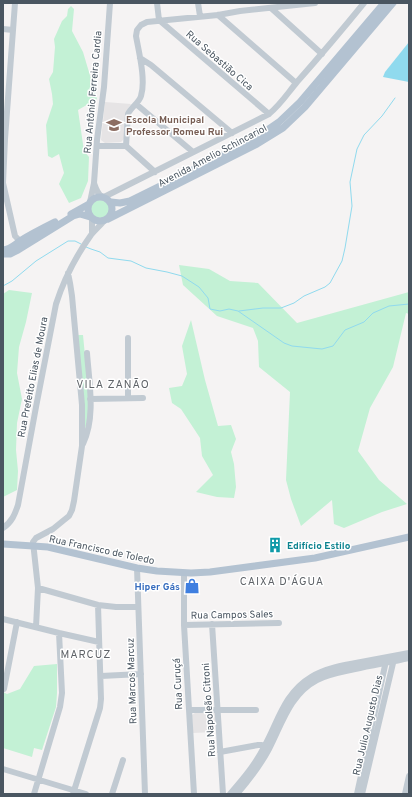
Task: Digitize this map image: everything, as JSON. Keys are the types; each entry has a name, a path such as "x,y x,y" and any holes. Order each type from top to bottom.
{"main road":[{"name":"Avenida Amelio Schincariol","path":"110,202 120,203 130,201 225,154 271,128 293,110 384,3"},
{"name":"Avenida Amelio Schincariol","path":"106,220 257,144 283,128 305,107 392,3"},
{"path":"3,250 8,249 16,239 28,240 80,214 98,222 106,220 112,213 112,206 106,198 97,197 28,240 14,252 3,254"},
{"path":"89,203 88,211 91,218"},
{"name":"Rua Francisco de Toledo","path":"3,544 48,547 137,568 184,573 210,572 315,558 409,537"}],"street":[{"path":"15,3 4,139 3,183 16,239 19,236 28,240"},
{"name":"Rua Antônio Ferreira Cardia","path":"89,203 94,182 104,87 110,3"},
{"path":"158,3 159,20"},
{"path":"198,3 200,16"},
{"path":"239,3 240,11"},
{"path":"126,146 128,114 140,100 141,94 142,72 136,36 137,30 143,23 159,20 218,15 271,8 280,5 315,3"},
{"path":"94,182 97,191 102,197 116,192 269,114 282,102 296,83 364,3"},
{"path":"271,8 322,54"},
{"path":"218,15 296,83"},
{"name":"Rua Sebastião Cica","path":"159,20 269,114"},
{"path":"3,28 13,30"},
{"path":"140,58 151,65 232,133"},
{"path":"136,104 193,152"},
{"path":"97,146 126,146 155,172"},
{"path":"110,202 116,192"},
{"path":"91,218 92,234"},
{"name":"Rua Prefeito Elias de Moura","path":"3,528 15,516 18,505 56,304 61,288 68,273 92,234 106,220"},
{"path":"36,627 38,588 33,542 36,538 59,525 72,510 82,446 82,405 72,296 68,273"},
{"path":"128,338 128,398"},
{"path":"82,446 90,417 87,353"},
{"path":"90,399 144,398"},
{"name":"Rua Marcos Marcuz","path":"137,568 145,794"},
{"name":"Rua Curuçá","path":"184,573 184,624 194,794"},
{"path":"38,588 98,605 138,607"},
{"path":"74,792 102,699 98,605"},
{"path":"3,619 99,642"},
{"path":"4,689 16,622"},
{"name":"Rua Campos Sales","path":"184,624 279,623"},
{"name":"Rua Napoleão Citroni","path":"212,624 223,794"},
{"path":"34,794 60,707 62,693 59,633"},
{"path":"230,794 267,747 292,704 301,692 312,683 327,676 409,653"},
{"path":"394,658 409,658"},
{"name":"Rua Julio Augusto Dias","path":"362,794 394,658"},
{"name":"Rua Julio Augusto Dias","path":"357,794 386,660"},
{"path":"101,676 141,674"},
{"path":"189,710 256,710"},
{"path":"220,752 258,745 267,747"},
{"path":"237,794 259,768 267,747"},
{"path":"112,794 123,760"},
{"path":"3,769 38,779 74,792 86,794"},
{"path":"405,794 409,776"}],"shaded area":[{"name":"Escola Municipal Professor Romeu Rui","path":"105,102 131,104 127,110 125,137 121,142 105,143 101,140"},
{"path":"195,713 215,713 215,732 193,733 192,715"}],"green space":[{"path":"71,6 74,9 72,31 83,52 97,99 78,110 84,151 89,157 88,181 81,198 69,203 59,184 64,173 59,154 52,158 48,156 46,125 53,104 49,79 53,72 55,47 54,39 62,21 67,16 68,9"},
{"path":"100,200 107,203 110,210 107,217 100,220 93,217 90,210 93,203"},
{"path":"179,265 209,269 230,281 258,283 297,323 409,292 409,314 406,313 393,367 370,408 358,451 379,480 407,504 382,512 344,528 334,524 332,500 301,526 286,480 290,392 259,367 258,341 253,328 217,316 183,285"},
{"path":"9,290 32,293 19,347 17,373 22,399 17,423 17,490 3,497 3,294"},
{"path":"191,320 205,380 218,426 231,425 236,439 231,452 234,464 236,487 234,498 217,497 196,492 213,475 202,456 200,438 181,409 172,403 169,388 182,386 187,374 182,346"},
{"path":"78,335 83,335 89,397 88,416 84,435"},
{"path":"57,664 56,707 42,750 34,748 32,757 3,748 3,692 7,694 20,689 34,666"}],"water":[{"path":"409,42 409,82 383,77 385,72"}],"waterway":[{"path":"239,311 263,308 281,308 294,303 304,296 325,287 330,283 342,261 345,248 352,206 350,182 357,149 364,135 382,116 395,98"},
{"path":"3,286 12,281 36,261 68,241 75,241 81,244"},
{"path":"86,247 100,252 108,258 131,261 146,268 182,276 199,287 208,298 210,309 220,311 229,309 238,311 284,343 292,346 322,349 333,346 345,330 364,322 373,313 389,306 409,304"}],"place":[{"name":"Escola Municipal Professor Romeu Rui","path":"114,125"},
{"name":"Edifício Estilo","path":"275,545"},
{"name":"Hiper Gás","path":"192,586"}],"district":[{"name":"VILA ZANÃO","path":"113,384"},
{"name":"CAIXA D'ÁGUA","path":"282,581"},
{"name":"MARCUZ","path":"86,654"}]}
